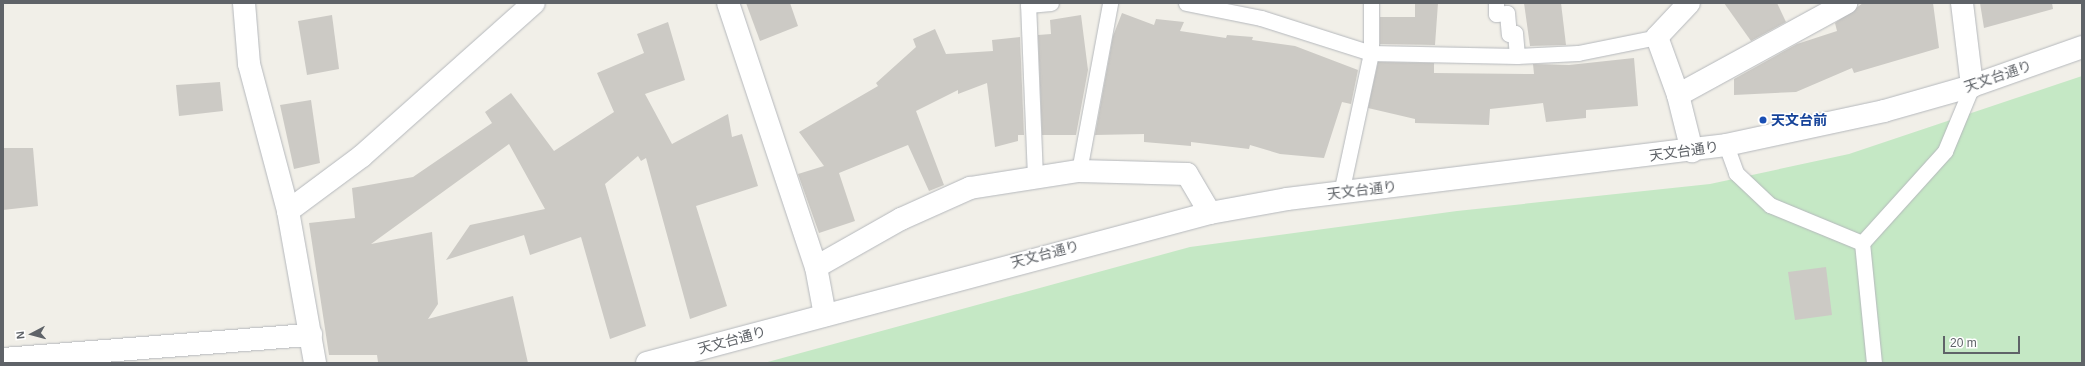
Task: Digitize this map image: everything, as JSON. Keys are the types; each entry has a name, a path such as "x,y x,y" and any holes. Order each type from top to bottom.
{"street":[{"path":"244,3 249,64 288,211 315,363"},
{"path":"288,211 362,156 514,9 534,3"},
{"path":"728,3 816,266 825,315"},
{"path":"1689,3 1657,37 1678,95 1692,151"},
{"path":"1678,95 1846,3"},
{"path":"1962,3 1972,86"},
{"name":"天文台通り","path":"647,363 697,356 825,315 1210,213 1341,193 1692,151 1726,145 1848,121 1972,86 2082,48"},
{"path":"816,266 901,219 970,188 1079,171 1187,174 1210,213"},
{"path":"3,359 311,335"}],"lane":[{"path":"1035,177 1028,5 1051,3"},
{"path":"1079,171 1110,3"},
{"path":"1186,3 1262,18 1370,53 1517,56 1578,53 1657,37"},
{"path":"1341,193 1370,53 1370,3"},
{"path":"1496,3 1496,14 1507,14 1509,34 1516,33 1517,56"},
{"path":"1874,363 1862,242 1945,151 1972,86"},
{"path":"1726,145 1736,173 1770,205 1862,242"}],"green space":[{"path":"2082,76 2082,363 764,363 1190,247 1457,211 1710,184 1849,154"}],"building":[{"path":"746,3 790,3 798,26 760,41"},
{"path":"1415,3 1438,3 1435,45 1380,44 1380,17 1415,17"},
{"path":"1524,3 1561,3 1566,45 1530,46"},
{"path":"1724,3 1777,3 1786,22 1751,41"},
{"path":"1863,3 1933,3 1939,48 1854,73 1852,68 1796,92 1734,95 1734,79 1797,44 1837,31 1835,23"},
{"path":"1980,3 2052,3 2053,9 1984,28"},
{"path":"1122,13 1154,25 1156,19 1184,22 1180,31 1226,38 1227,35 1253,37 1252,40 1295,46 1358,70 1351,104 1342,102 1324,158 1280,154 1250,145 1249,149 1191,142 1191,146 1144,142 1144,134 1095,135 1113,36"},
{"path":"332,15 339,69 307,75 298,21"},
{"path":"1081,15 1088,70 1076,135 1042,135 1038,35 1051,34 1050,20"},
{"path":"668,22 685,80 645,94 672,144 728,114 732,137 742,134 758,186 696,206 727,306 690,319 646,158 641,161 638,156 605,184 646,326 610,339 581,237 530,255 524,235 446,260 470,225 545,209 509,144 371,244 432,232 438,304 428,319 513,296 528,363 378,362 377,355 329,355 309,223 355,218 352,188 413,177 492,123 485,112 511,93 554,151 614,112 597,73 644,53 637,34"},
{"path":"935,29 946,54 993,51 992,40 1020,37 1024,135 1018,135 1018,141 995,147 987,83 958,94 958,90 916,111 944,185 929,191 908,145 839,173 855,221 819,233 798,174 824,166 799,132 878,86 876,83 916,47 913,39"},
{"path":"1634,58 1638,106 1586,110 1586,118 1546,122 1543,103 1490,109 1489,125 1415,123 1415,119 1368,108 1378,62 1434,63 1434,73 1534,74 1533,64 1569,65"},
{"path":"220,82 223,111 179,116 176,85"},
{"path":"311,100 320,163 294,169 280,105"},
{"path":"3,148 33,148 38,206 3,210"},
{"path":"1826,267 1832,315 1795,320 1788,272"}],"place":[{"name":"天文台前","path":"1763,120"}]}
